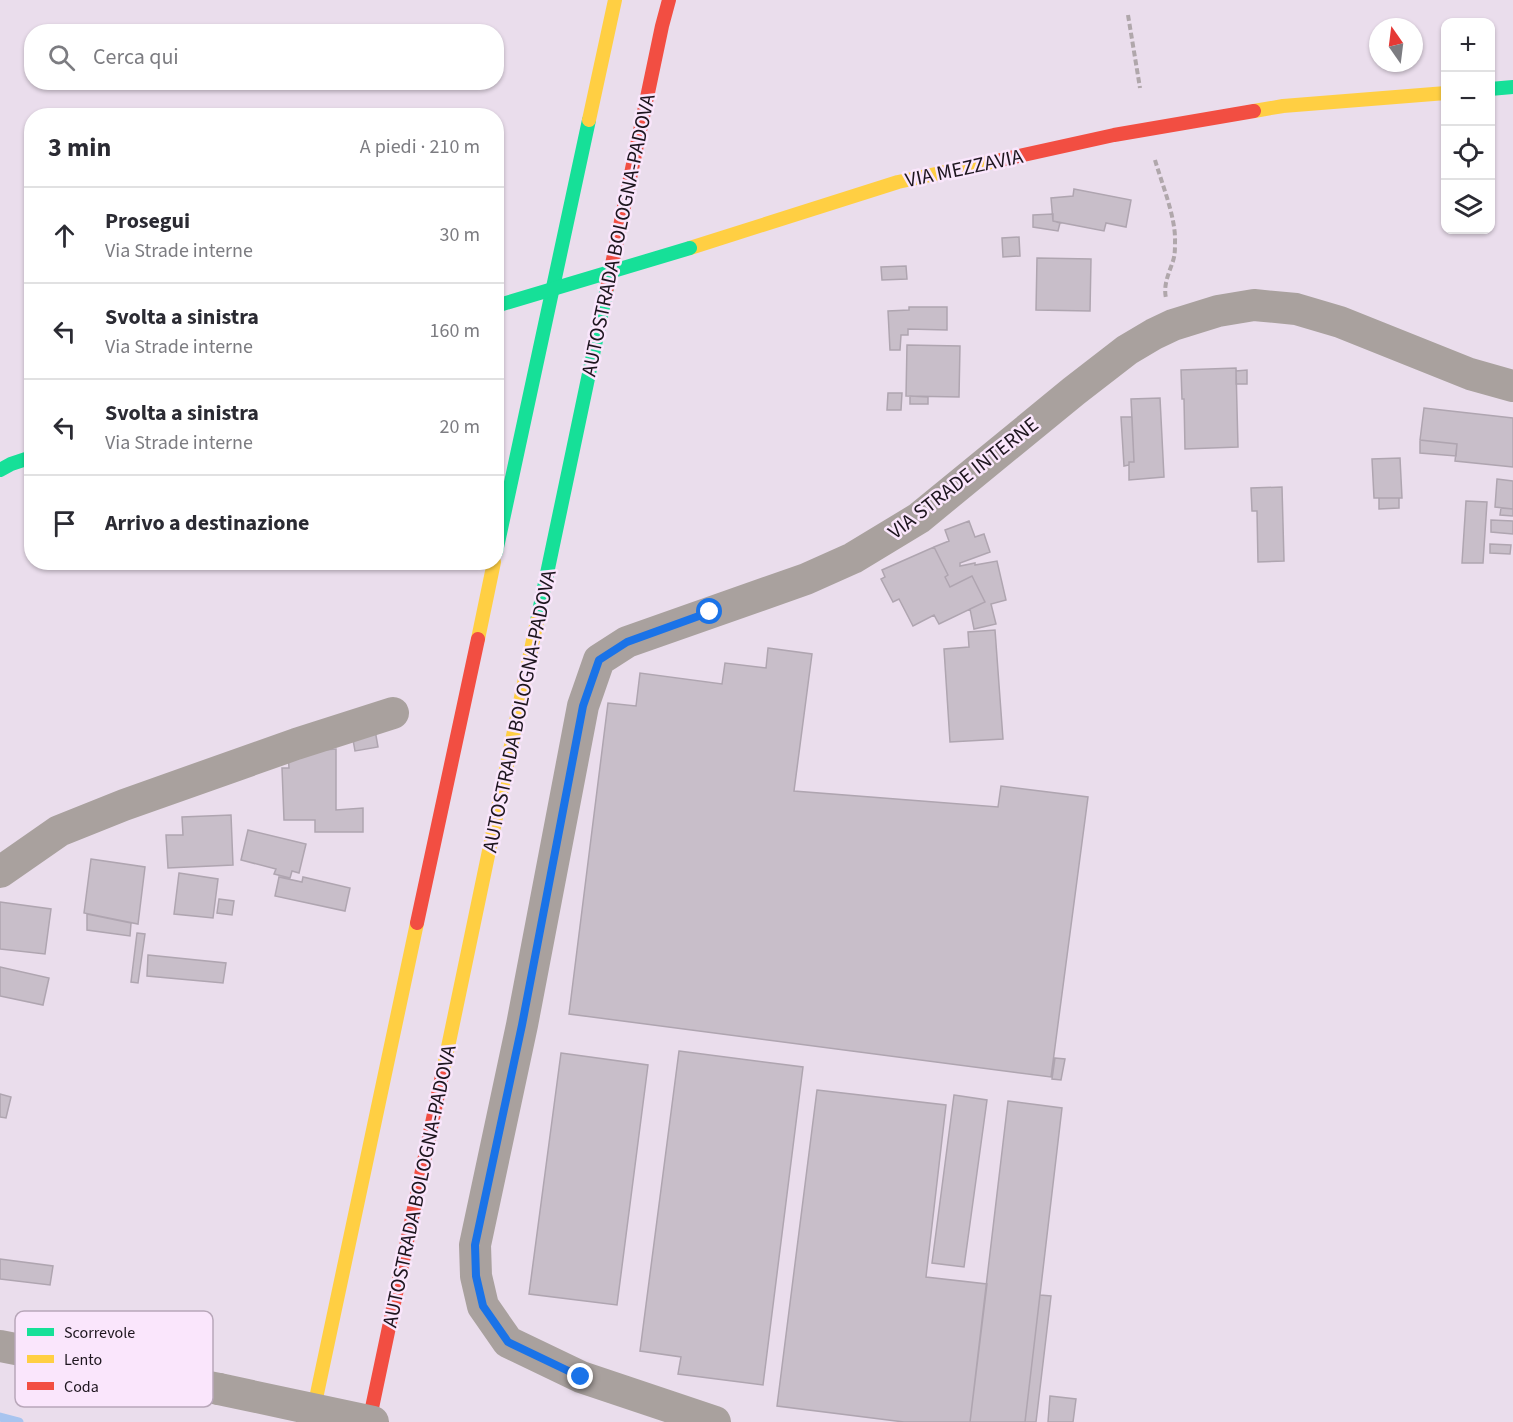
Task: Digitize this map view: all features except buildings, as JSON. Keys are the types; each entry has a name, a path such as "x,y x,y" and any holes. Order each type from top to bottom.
{"main road":[{"path":"504,515 615,0"},
{"name":"AUTOSTRADA BOLOGNA-PADOVA","path":"371,1422 669,0"},
{"path":"1495,89 1513,87"},
{"name":"VIA MEZZAVIA","path":"504,304 898,182 1113,135 1283,106 1441,93"},
{"path":"0,470 24,460"},
{"path":"311,1422 492,570"}],"street":[{"name":"VIA STRADE INTERNE","path":"715,1422 581,1377 508,1342 483,1306 476,1276 475,1245 522,1025 583,706 599,660 627,642 806,579 853,558 919,518 1127,350 1173,325 1218,311 1254,305 1296,309 1340,322 1470,374 1513,386"},
{"path":"0,872 59,831 124,805 285,748 393,713"},
{"path":"0,1346 15,1349"},
{"path":"213,1388 371,1422"}],"path":[{"path":"1128,15 1140,88"},
{"path":"1154,157 1174,225 1176,240 1174,259 1166,278 1165,294 1173,325"}],"waterway":[{"path":"0,1417 19,1422"}],"traffic: fast":[{"path":"1495,89 1513,87"},
{"path":"504,515 589,120"},
{"path":"504,304 690,248"},
{"path":"537,621 607,288"},
{"path":"0,470 24,460"}],"traffic: slow":[{"path":"589,120 615,0"},
{"path":"1254,111 1283,106 1441,93"},
{"path":"690,248 898,182 1001,160"},
{"path":"478,639 492,570"},
{"path":"443,1071 537,621"},
{"path":"311,1422 417,923"}],"traffic: jam":[{"path":"607,288 669,0"},
{"path":"1001,160 1114,135 1254,111"},
{"path":"417,923 478,639"},
{"path":"369,1422 443,1071"}],"route":[{"path":"581,1377 508,1342 483,1306 476,1276 475,1245 522,1025 583,706 599,660 627,642 710,612"}]}
